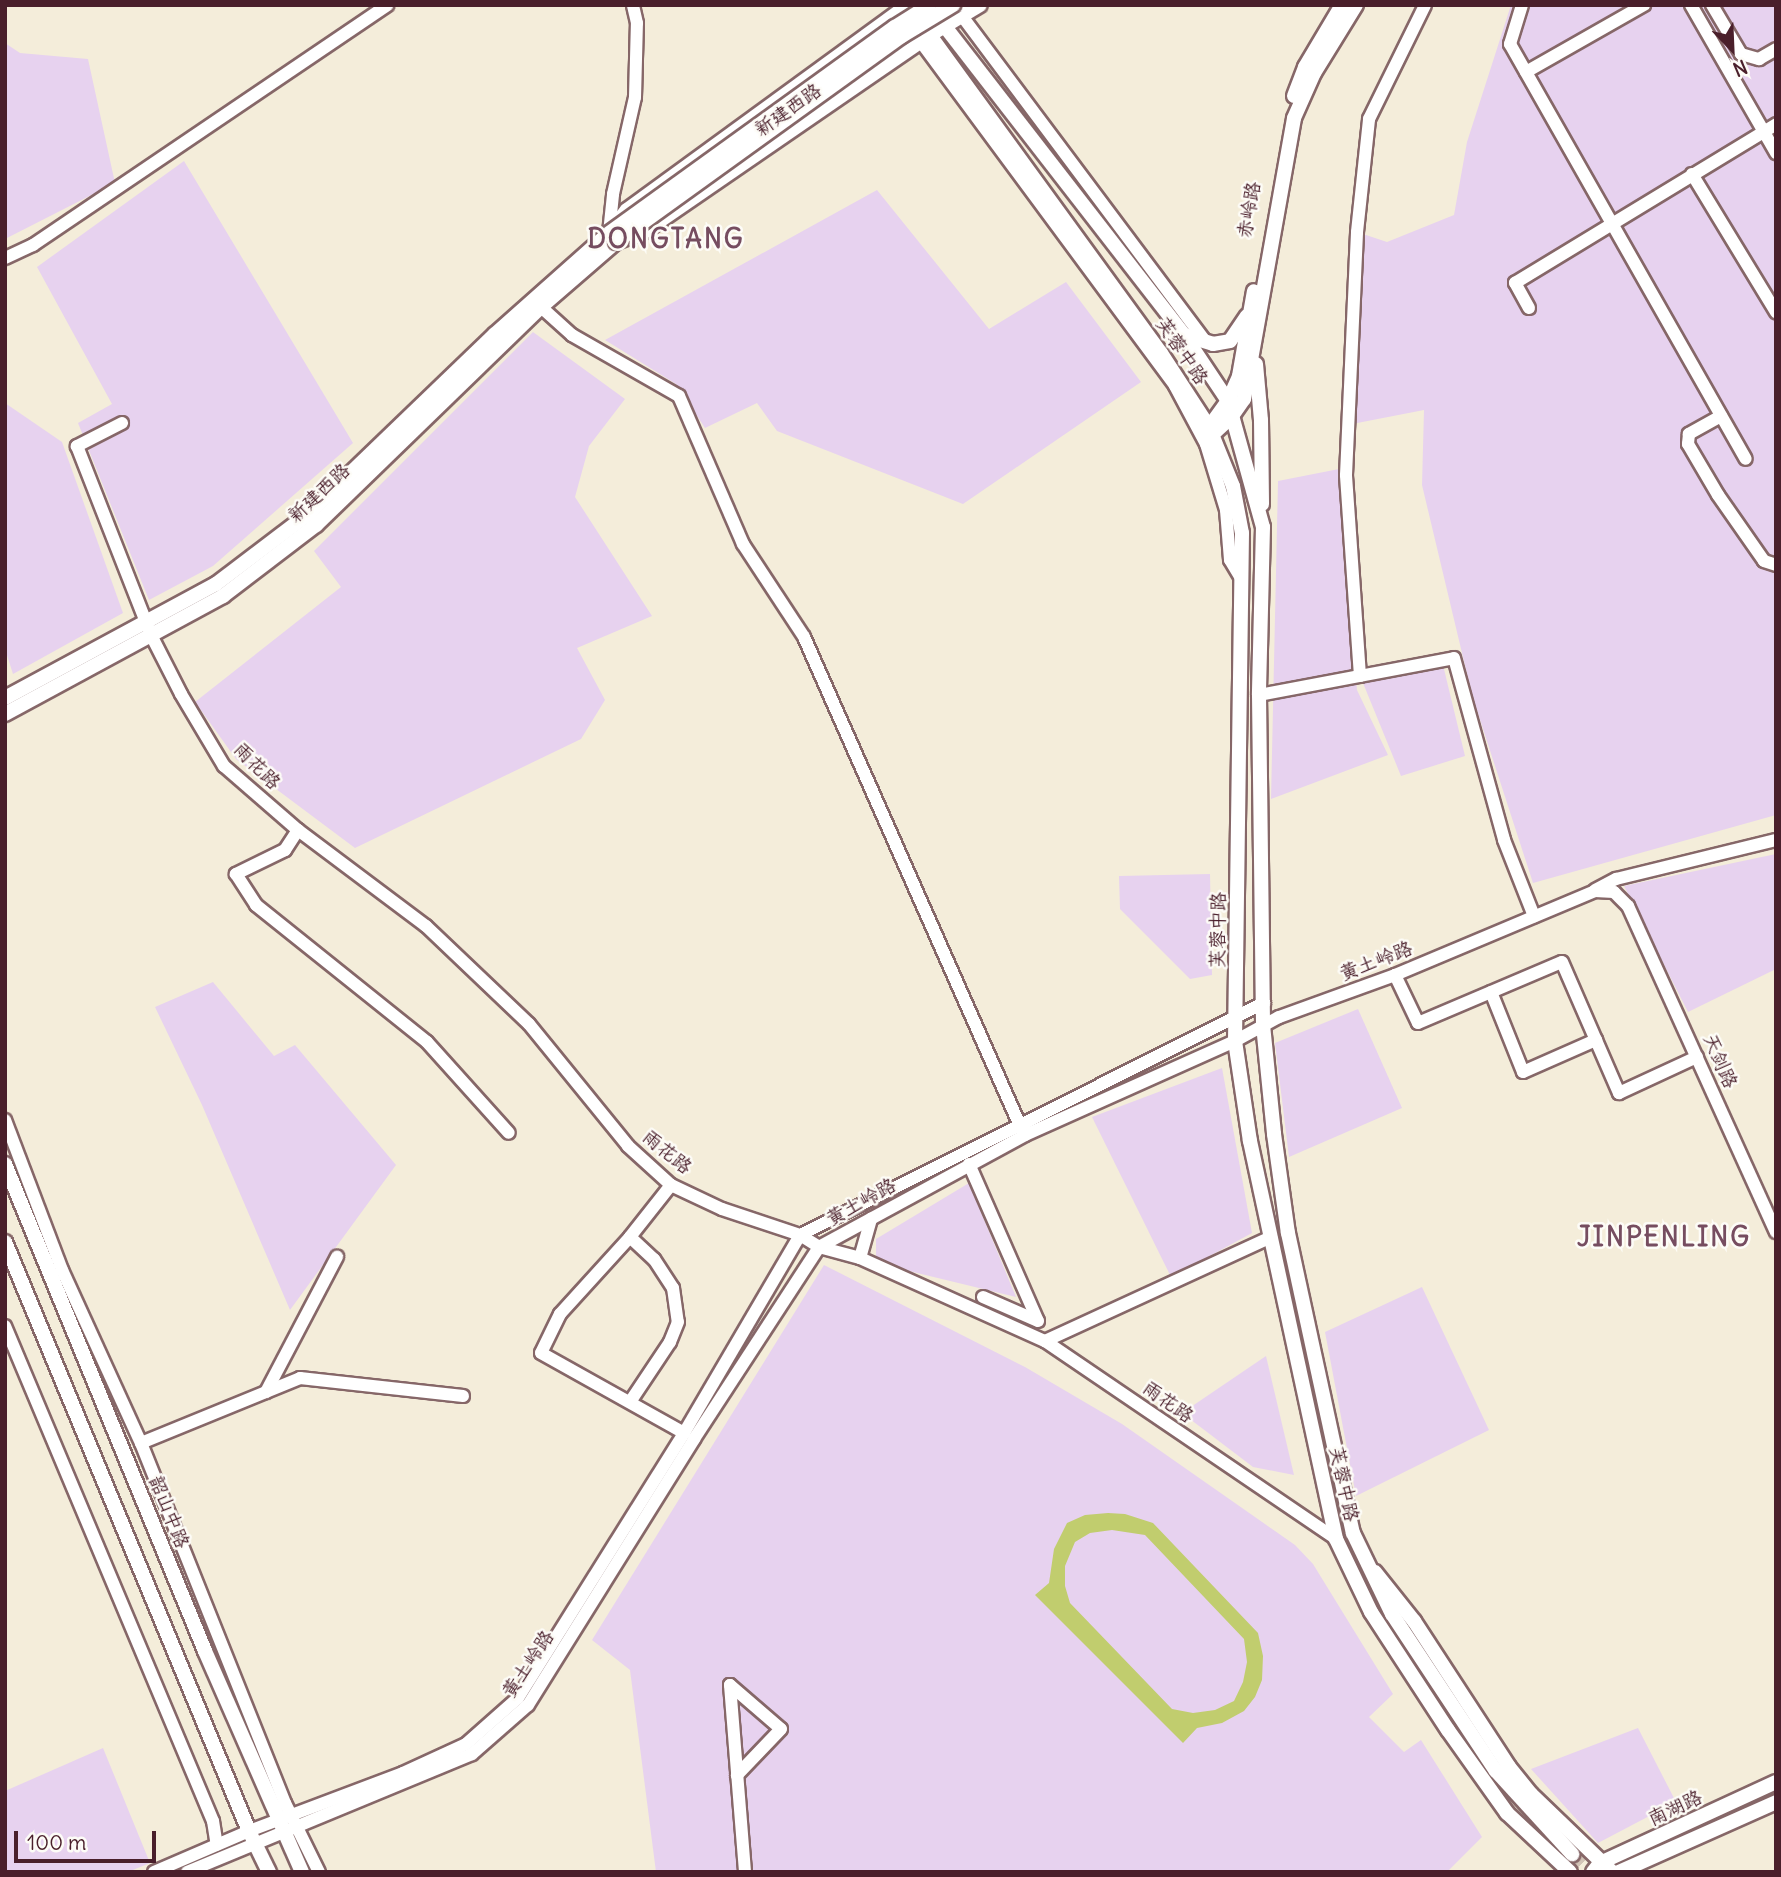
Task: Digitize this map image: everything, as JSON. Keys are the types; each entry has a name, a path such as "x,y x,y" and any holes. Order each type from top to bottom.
{"main road":[{"name":"新建西路","path":"5,713 216,584 307,515 494,335 612,238 895,27 929,5"},
{"name":"芙蓉中路","path":"929,5 1184,335 1228,401 1263,527 1259,695 1263,1025 1287,1233 1353,1533 1392,1614 1496,1771 1572,1854"},
{"name":"新建西路","path":"5,698 148,628 223,596 316,525 612,238 902,36 956,9 981,5"},
{"name":"赤岭路","path":"1211,430 1239,376 1283,127 1305,66 1342,5"},
{"name":"赤岭路","path":"1211,430 1232,416 1244,399 1294,118 1314,73 1356,5"},
{"name":"新建西路","path":"612,238 627,209 903,7"},
{"name":"芙蓉中路","path":"903,7 1161,353 1211,430 1233,486 1242,533 1234,1041 1250,1141 1336,1539 1371,1612 1448,1730 1507,1813 1570,1872"},
{"name":"新建西路","path":"612,238 645,231 944,26 956,9"},
{"path":"1184,335 1213,344 1230,341 1249,312"},
{"name":"赤岭路","path":"1254,346 1261,420 1263,527"},
{"name":"韶山中路","path":"5,1164 205,1651 289,1824 302,1872"},
{"path":"5,1241 269,1872"},
{"path":"1366,1563 1388,1586 1414,1621 1509,1767 1602,1869"},
{"name":"南湖路","path":"1602,1869 1776,1782"},
{"name":"南湖路","path":"1619,1872 1776,1802"}],"street":[{"path":"5,257 33,245 387,5"},
{"path":"612,238 613,194 635,97 637,23 633,5"},
{"path":"1360,676 1346,475 1357,232 1369,119 1425,5"},
{"path":"1522,5 1510,44 1746,459"},
{"path":"1526,72 1644,5"},
{"path":"1690,5 1776,153"},
{"path":"1712,5 1741,54 1759,59 1776,49"},
{"path":"956,9 1205,341"},
{"path":"925,38 1175,386 1206,444 1226,510 1230,560 1242,581"},
{"path":"1529,308 1515,284 1776,124"},
{"path":"1692,174 1776,312"},
{"path":"541,307 572,335 679,396 743,544 804,637 1022,1130"},
{"path":"1721,416 1689,434 1688,444 1718,495 1764,561 1776,565"},
{"name":"雨花路","path":"122,423 77,446 148,628 181,694 225,765 298,830 426,926 529,1024 628,1146 671,1185 722,1209 800,1235 819,1247 860,1258 1045,1341 1336,1539"},
{"path":"1259,695 1454,658 1504,840 1534,916"},
{"path":"298,830 285,850 236,874 256,905 427,1042 509,1133"},
{"name":"黄土岭路","path":"289,1824 466,1744 519,1698 684,1433 800,1235 1022,1130 1234,1041 1263,1025 1395,975 1595,891 1616,879 1776,841"},
{"name":"天剑路","path":"1595,891 1614,892 1629,906 1776,1232"},
{"path":"1395,975 1418,1023 1562,962 1619,1093 1697,1057"},
{"path":"1491,992 1523,1072 1596,1040"},
{"name":"黄土岭路","path":"289,1824 472,1754 527,1705 694,1439 819,1247 969,1164 1022,1130 1235,1015 1264,1003"},
{"path":"5,1121 62,1270 141,1443 285,1803 289,1824 319,1872"},
{"path":"969,1164 1038,1321 983,1297"},
{"path":"671,1185 630,1237 560,1314 541,1353 684,1433"},
{"path":"860,1258 871,1219"},
{"path":"630,1237 654,1259 673,1288 678,1322 670,1342 630,1402"},
{"path":"1045,1341 1271,1237"},
{"path":"266,1392 337,1257"},
{"path":"5,1326 213,1821 217,1845"},
{"path":"141,1443 300,1378 463,1396"},
{"path":"737,1775 781,1729 730,1685 737,1775 746,1872"},
{"path":"154,1872 217,1845 253,1837 289,1824"},
{"path":"187,1872 253,1837"}],"shaded area":[{"path":"1511,5 1776,5 1776,815 1533,883 1472,695 1422,485 1424,410 1347,425 1357,232 1387,242 1454,215 1467,142"},
{"path":"5,43 20,53 88,59 115,183 5,239"},
{"path":"184,161 353,443 213,566 149,600 78,423 112,404 37,267"},
{"path":"877,190 989,329 1066,282 1141,382 963,504 777,431 757,403 705,428 676,384 605,340"},
{"path":"533,332 625,399 589,446 575,497 652,616 577,648 605,700 581,739 355,848 236,759 195,702 341,587 314,551"},
{"path":"5,403 62,442 123,613 13,674 5,649"},
{"path":"1339,469 1357,690 1388,755 1271,799 1278,481"},
{"path":"1443,665 1465,756 1401,776 1363,683"},
{"path":"1776,854 1776,969 1688,1012 1624,886"},
{"path":"1210,874 1212,975 1190,979 1120,909 1119,876"},
{"path":"213,982 274,1056 295,1045 396,1165 290,1310 202,1105 155,1007"},
{"path":"1358,1009 1402,1108 1289,1157 1275,1043"},
{"path":"1222,1068 1252,1233 1171,1277 1092,1117"},
{"path":"969,1183 1016,1297 876,1263 876,1239"},
{"path":"824,1265 1025,1367 1122,1424 1295,1545 1313,1564 1393,1694 1369,1717 1404,1752 1421,1740 1482,1837 1447,1872 656,1872 630,1670 592,1640"},
{"path":"1422,1287 1489,1430 1356,1496 1325,1332"},
{"path":"1266,1356 1294,1475 1253,1467 1182,1413"},
{"path":"1638,1728 1676,1802 1598,1843 1531,1769"},
{"path":"103,1748 150,1863 128,1872 5,1872 5,1791"}],"green space":[{"path":"1125,1514 1153,1523 1258,1633 1263,1656 1262,1680 1255,1697 1244,1711 1222,1723 1197,1728 1183,1743 1035,1595 1049,1583 1054,1549 1067,1523 1085,1515","holes":["1112,1530 1145,1535 1244,1639 1247,1662 1243,1682 1234,1701 1215,1710 1193,1713 1172,1709 1070,1603 1065,1586 1065,1566 1075,1542 1090,1533"]}],"tunnel":[{"path":"1572,1854 1591,1872"}],"district":[{"name":"DONGTANG","path":"666,239"},
{"name":"JINPENLING","path":"1664,1237"}]}
